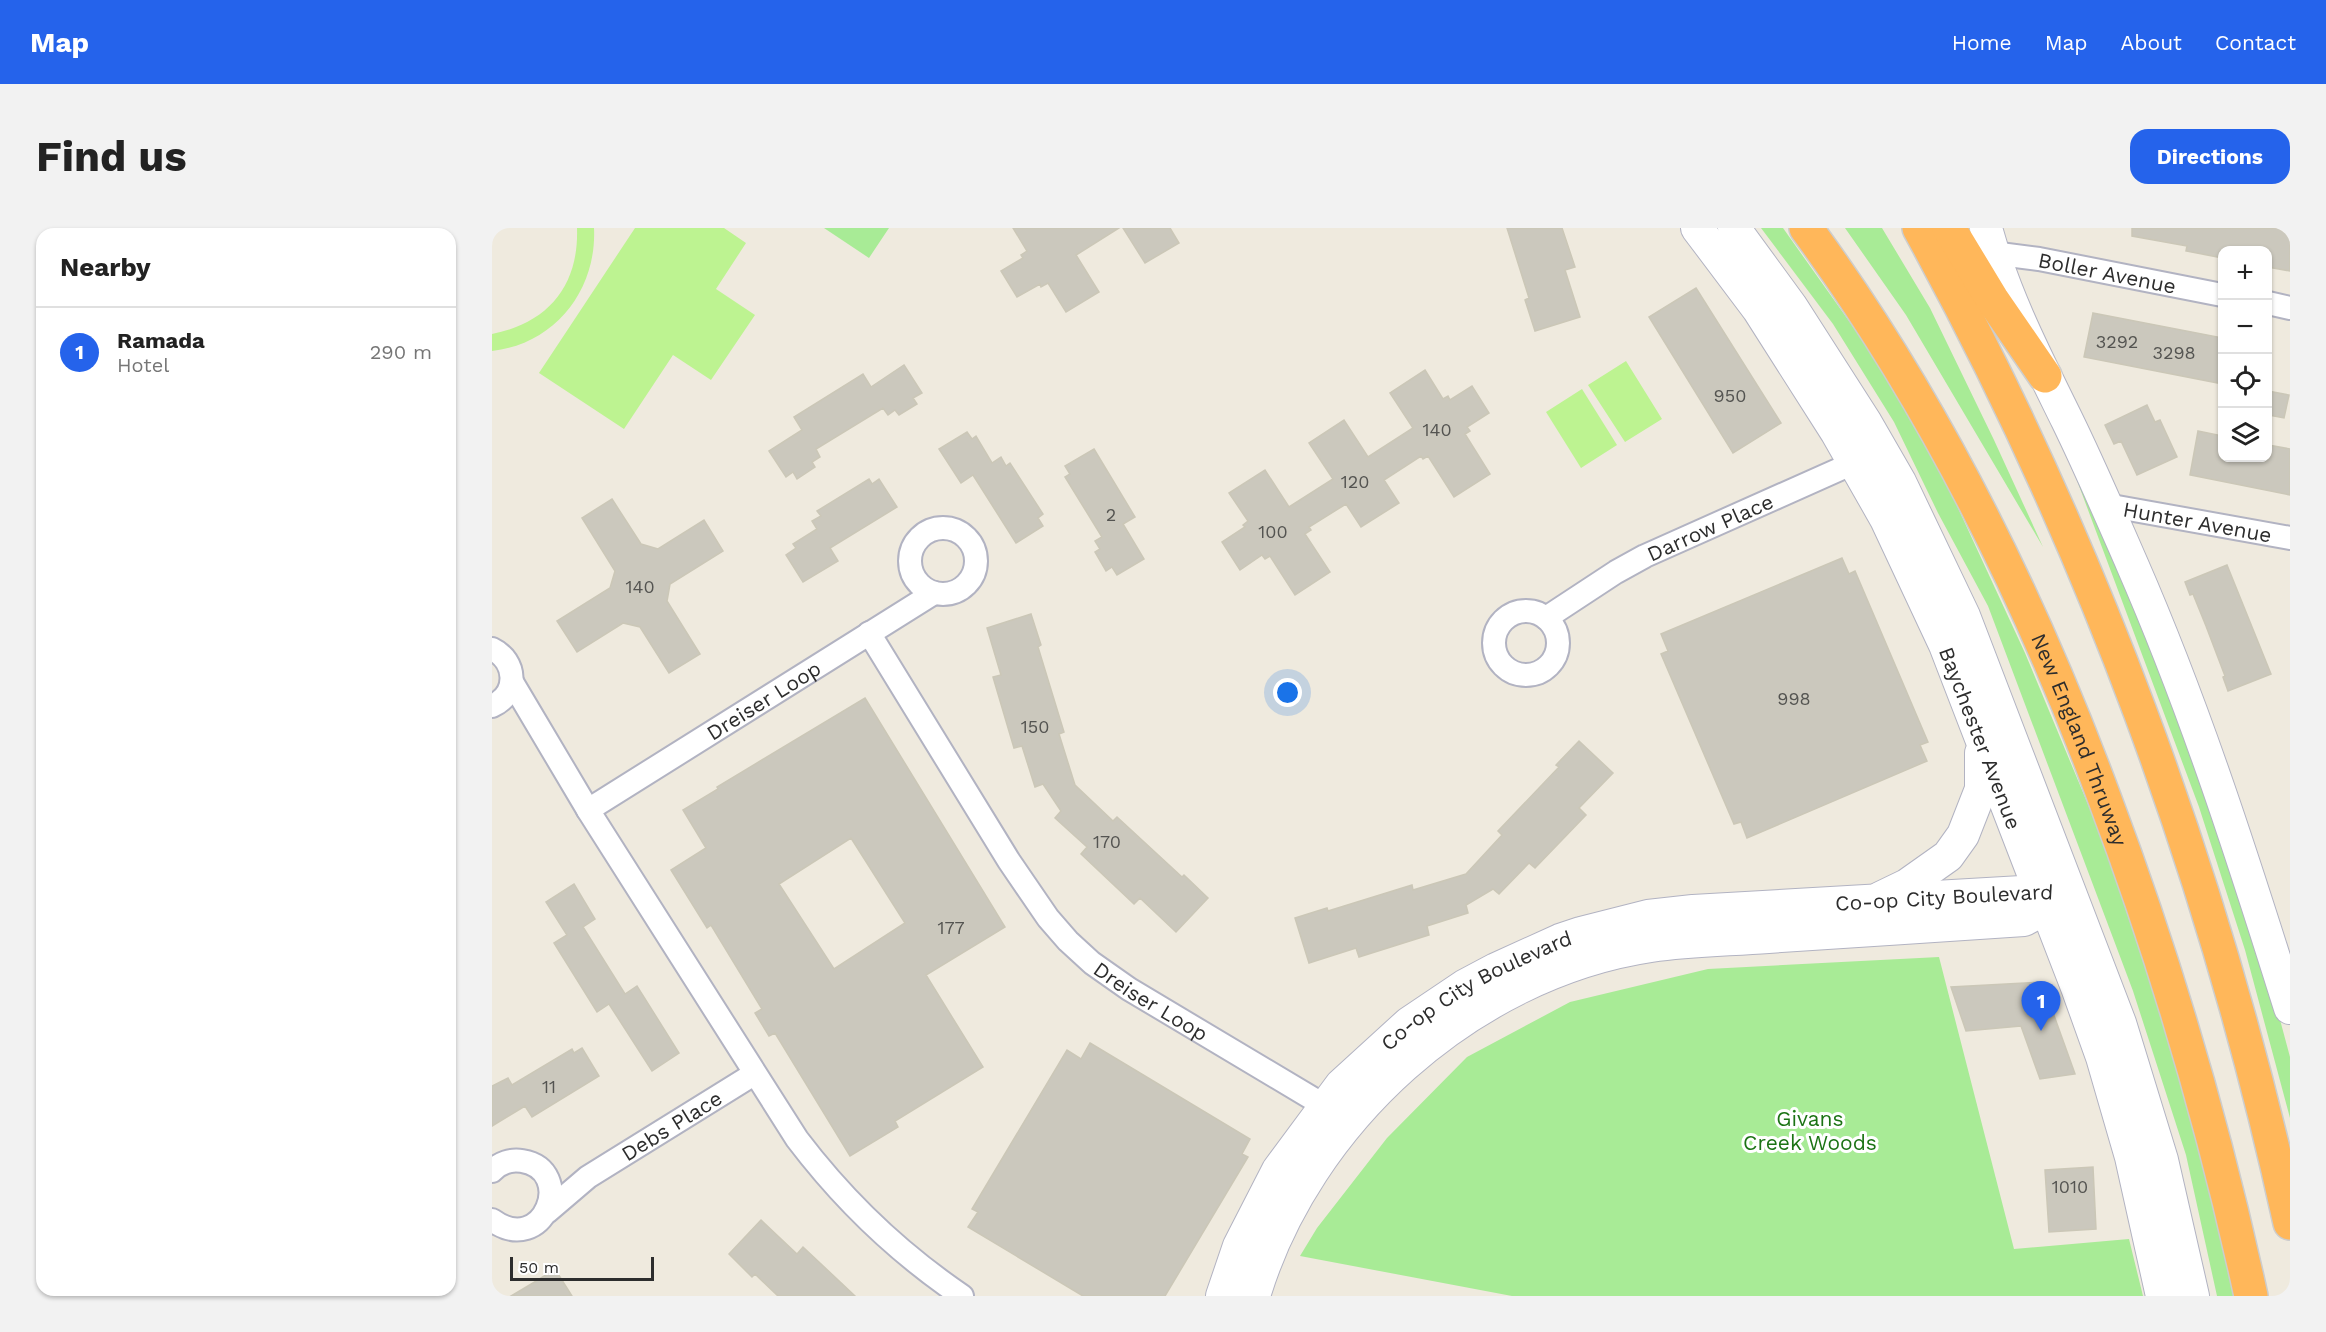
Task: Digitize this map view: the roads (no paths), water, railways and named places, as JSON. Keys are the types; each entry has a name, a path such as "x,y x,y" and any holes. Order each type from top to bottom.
{"highway":[{"name":"New England Thruway","path":"1806,228 1893,355 1964,479 2011,573 2067,701 2126,853 2183,1030 2211,1131 2251,1296"},
{"path":"1919,228 2017,419 2085,572 2140,711 2225,969 2248,1048 2290,1222"},
{"path":"1949,228 1992,299 2045,376"}],"main road":[{"name":"Baychester Avenue","path":"1697,228 1868,457 1919,520 1964,616 2122,1123 2162,1296"},
{"name":"Baychester Avenue","path":"1734,228 1823,353 1868,457 1886,519 1945,645 1981,740 2053,898 2120,1023 2150,1118 2193,1296"},
{"path":"1989,240 2010,299 2106,505 2184,692 2235,833 2290,1008"},
{"path":"1874,901 1907,885 1948,856 1963,835 1981,789 1981,740"},
{"name":"Co-op City Boulevard","path":"1649,931 1693,911 1874,901 2053,898"},
{"name":"Co-op City Boulevard","path":"1254,1296 1263,1265 1336,1115 1341,1084 1409,1023 1464,986 1496,969 1581,933 2024,920 2053,898"},
{"name":"Co-op City Boulevard","path":"1222,1296 1239,1246 1278,1170 1336,1115"}],"street":[{"name":"Boller Avenue","path":"1989,240 2039,259 2218,294"},
{"path":"2272,304 2290,308"},
{"name":"Darrow Place","path":"1546,618 1616,572 1645,556 1868,457"},
{"name":"Hunter Avenue","path":"2106,505 2290,538"},
{"path":"869,633 934,593"},
{"name":"Dreiser Loop","path":"588,810 869,633 1003,852 1048,918 1068,941 1092,963 1129,989 1336,1115"},
{"path":"492,649 502,655 508,663 512,682 588,810 754,1074 809,1155 861,1215 930,1274 962,1296"},
{"path":"493,705 503,699 512,682"},
{"path":"493,705 517,706 537,723"},
{"name":"Debs Place","path":"492,1220 511,1230 532,1226 588,1177 754,1074"},
{"path":"492,1171 507,1161 519,1160 531,1163 541,1170 548,1179 551,1191 551,1202 547,1212"},
{"name":"Debs Place","path":"548,1179 588,1177"}],"place":[{"name":"Ramada","path":"2041,1031"}],"park label":[{"name":"Givans Creek Woods","path":"1810,1130"}]}
